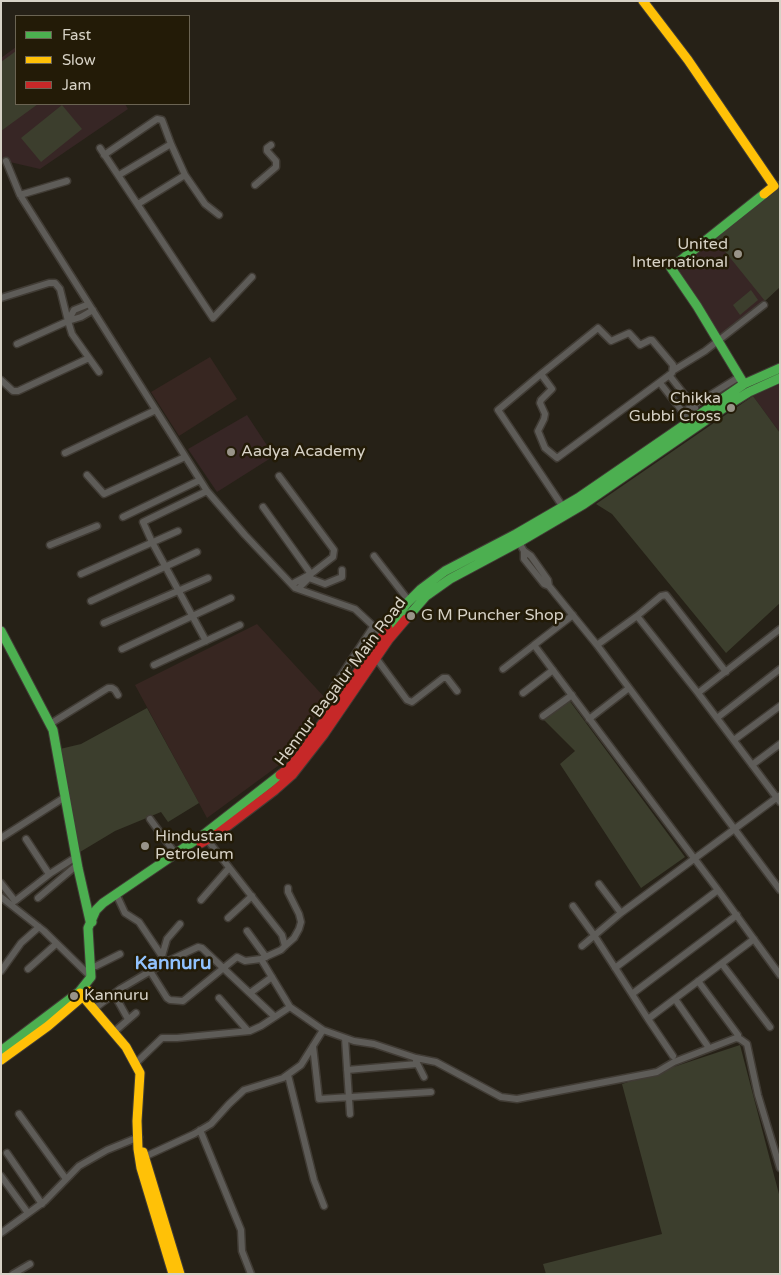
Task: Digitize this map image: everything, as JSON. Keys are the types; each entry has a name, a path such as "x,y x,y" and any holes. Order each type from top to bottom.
{"main road":[{"path":"643,1 682,52 774,186 671,268 744,384"},
{"path":"744,384 780,368"},
{"path":"744,384 780,378"},
{"name":"Hennur Bagalur Main Road","path":"92,922 105,907 162,865 174,853 205,837 289,768 386,637 409,602 421,589 445,571 517,539 744,384"},
{"name":"Hennur Bagalur Main Road","path":"92,922 96,910 103,903 275,790 292,775 324,734 376,658 386,637 426,596 450,579 517,539 584,504 744,384"},
{"path":"1,631 53,730 77,861 92,922 96,966 95,980 91,988 1,1051"},
{"path":"1,1060 81,995 90,977 91,966 88,942 92,922"},
{"path":"81,995 114,1032 136,1063 140,1073 137,1121 139,1137 180,1274"},
{"path":"139,1137 138,1149 141,1168 173,1274"}],"street":[{"path":"104,155 157,119 162,120 185,176 205,204 219,215"},
{"path":"119,175 171,144"},
{"path":"255,185 276,167 276,161 267,151 267,148 271,145"},
{"path":"100,148 213,318 252,278"},
{"path":"6,161 20,194 207,491 245,535 298,589 355,609 386,637"},
{"path":"138,204 185,176"},
{"path":"20,194 67,181"},
{"path":"1,298 49,283 55,283 60,289 72,334 99,372"},
{"path":"68,320 74,310 89,304"},
{"path":"541,374 552,389 540,403 545,414 538,431 545,448 557,458 718,341 764,305"},
{"path":"17,344 68,320 82,317 93,310"},
{"path":"563,507 498,410 598,328 611,341 629,333 640,345 652,340 673,365 672,373 699,415"},
{"path":"1,380 12,391 18,391 89,358"},
{"path":"660,382 690,422"},
{"path":"683,412 744,384"},
{"path":"65,453 156,410"},
{"path":"87,475 104,494 185,457"},
{"path":"278,476 334,550 334,555 331,559 310,576 298,589"},
{"path":"123,517 200,480"},
{"path":"206,641 143,522 207,491"},
{"path":"263,507 310,576 325,584 342,576 342,570"},
{"path":"50,545 97,526"},
{"path":"81,574 178,531"},
{"path":"517,539 524,551 531,556 548,580 549,586 597,645 780,890"},
{"path":"91,601 197,552"},
{"path":"374,556 409,602"},
{"path":"292,584 310,576"},
{"path":"104,623 208,578"},
{"path":"597,645 638,616 661,596 666,595 726,672"},
{"path":"122,649 231,598"},
{"path":"503,669 573,615"},
{"path":"582,946 594,934 694,858 779,799 638,616"},
{"path":"154,665 240,625"},
{"path":"333,688 373,626"},
{"path":"698,693 780,630"},
{"path":"534,645 780,975"},
{"path":"376,658 407,700 412,702 443,678 447,678 458,691"},
{"path":"717,718 780,669"},
{"path":"523,693 553,670"},
{"path":"50,724 108,688 115,690 118,695"},
{"path":"589,719 629,688"},
{"path":"543,716 572,695"},
{"path":"734,740 780,706"},
{"path":"752,765 780,744"},
{"path":"1,838 65,797"},
{"path":"150,819 174,853"},
{"path":"205,837 282,935 285,946"},
{"path":"26,839 49,874"},
{"path":"1,884 14,902 49,874 77,861"},
{"path":"38,898 77,861"},
{"path":"201,900 229,868"},
{"path":"599,884 621,913"},
{"path":"150,971 167,998 183,1001 236,957 245,961 263,958 281,950 294,938 301,922 288,888"},
{"path":"615,968 718,890"},
{"path":"228,918 252,896"},
{"path":"1,898 39,927 90,977"},
{"path":"118,898 125,913 139,922 164,959"},
{"path":"573,906 594,934 673,1056"},
{"path":"632,994 737,915"},
{"path":"164,959 167,939 180,924"},
{"path":"1,971 21,943 39,927"},
{"path":"247,930 290,1007 324,1030 354,1041 374,1044 416,1061 424,1077"},
{"path":"648,1019 754,939"},
{"path":"28,969 56,944"},
{"path":"94,1009 150,971 164,959 198,947 202,948 224,968 275,1017"},
{"path":"96,966 120,954"},
{"path":"722,964 770,1027"},
{"path":"250,993 272,977"},
{"path":"698,981 738,1035"},
{"path":"114,994 128,1019"},
{"path":"219,998 248,1031"},
{"path":"674,1000 707,1045"},
{"path":"136,1063 162,1038 248,1031 261,1026 290,1007"},
{"path":"114,1032 136,1013"},
{"path":"144,1157 211,1124 228,1104 244,1090 283,1078 302,1065 324,1030"},
{"path":"345,1038 350,1114"},
{"path":"347,1070 416,1061 436,1062 501,1097 517,1099 657,1072 674,1062 736,1038 746,1044 756,1088 780,1168"},
{"path":"313,1046 320,1099 431,1092"},
{"path":"288,1074 314,1180 324,1206"},
{"path":"19,1114 66,1179"},
{"path":"200,1130 241,1230 242,1251 251,1274"},
{"path":"2,1231 42,1204 78,1166 107,1150 139,1137"},
{"path":"7,1153 42,1204"},
{"path":"1,1176 28,1213"},
{"path":"13,1274 30,1264"}],"shaded area":[{"path":"15,48 15,105 126,105 128,109 40,169 1,160 1,58"},
{"name":"United International","path":"780,180 780,287 722,338 676,270 778,188 775,183"},
{"path":"210,357 237,399 179,436 151,392"},
{"path":"780,384 780,433 753,396"},
{"name":"Aadya Academy","path":"247,415 274,456 217,492 188,449"},
{"path":"257,624 327,700 282,763 207,818 135,685"}],"green space":[{"path":"15,52 15,105 37,105 1,131 1,62"},
{"path":"62,105 82,129 41,162 21,138"},
{"path":"780,180 780,287 765,301 715,239 778,188 775,183"},
{"path":"751,290 758,300 740,315 733,305"},
{"path":"753,396 780,433 780,603 726,653 612,514 596,504"},
{"path":"569,700 685,857 641,888 560,764 575,751 543,719"},
{"path":"147,708 199,803 168,822 161,812 115,831 80,852 60,749 81,744"},
{"path":"740,1045 780,1198 780,1274 546,1274 543,1264 662,1234 622,1084"}],"traffic: fast":[{"path":"744,384 697,306 671,268 764,194"},
{"path":"388,628 407,603 421,589 445,571 516,534 578,498 744,384 780,368"},
{"path":"406,619 426,596 450,579 521,541 584,504 728,405 749,392 780,378"},
{"path":"1,631 53,730 78,868 90,921 92,922"},
{"path":"1,1051 79,992 91,977 88,928 96,910 103,903 203,835 280,775"}],"traffic: slow":[{"path":"643,1 688,60 774,186 764,194"},
{"path":"1,1060 48,1026 89,991"},
{"path":"80,993 126,1047 140,1073 137,1121 141,1168 173,1274"},
{"path":"143,1152 180,1274"}],"traffic: jam":[{"path":"201,843 217,834 292,775 324,734 389,639 406,619"},
{"path":"280,775 301,754 388,628"}],"place":[{"name":"United International","path":"738,254"},
{"name":"Chikka Gubbi Cross","path":"731,408"},
{"name":"Aadya Academy","path":"231,452"},
{"name":"G M Puncher Shop","path":"411,616"},
{"name":"Hindustan Petroleum","path":"145,846"},
{"name":"Kannuru","path":"74,996"}],"district":[{"name":"Kannuru","path":"173,964"}]}
